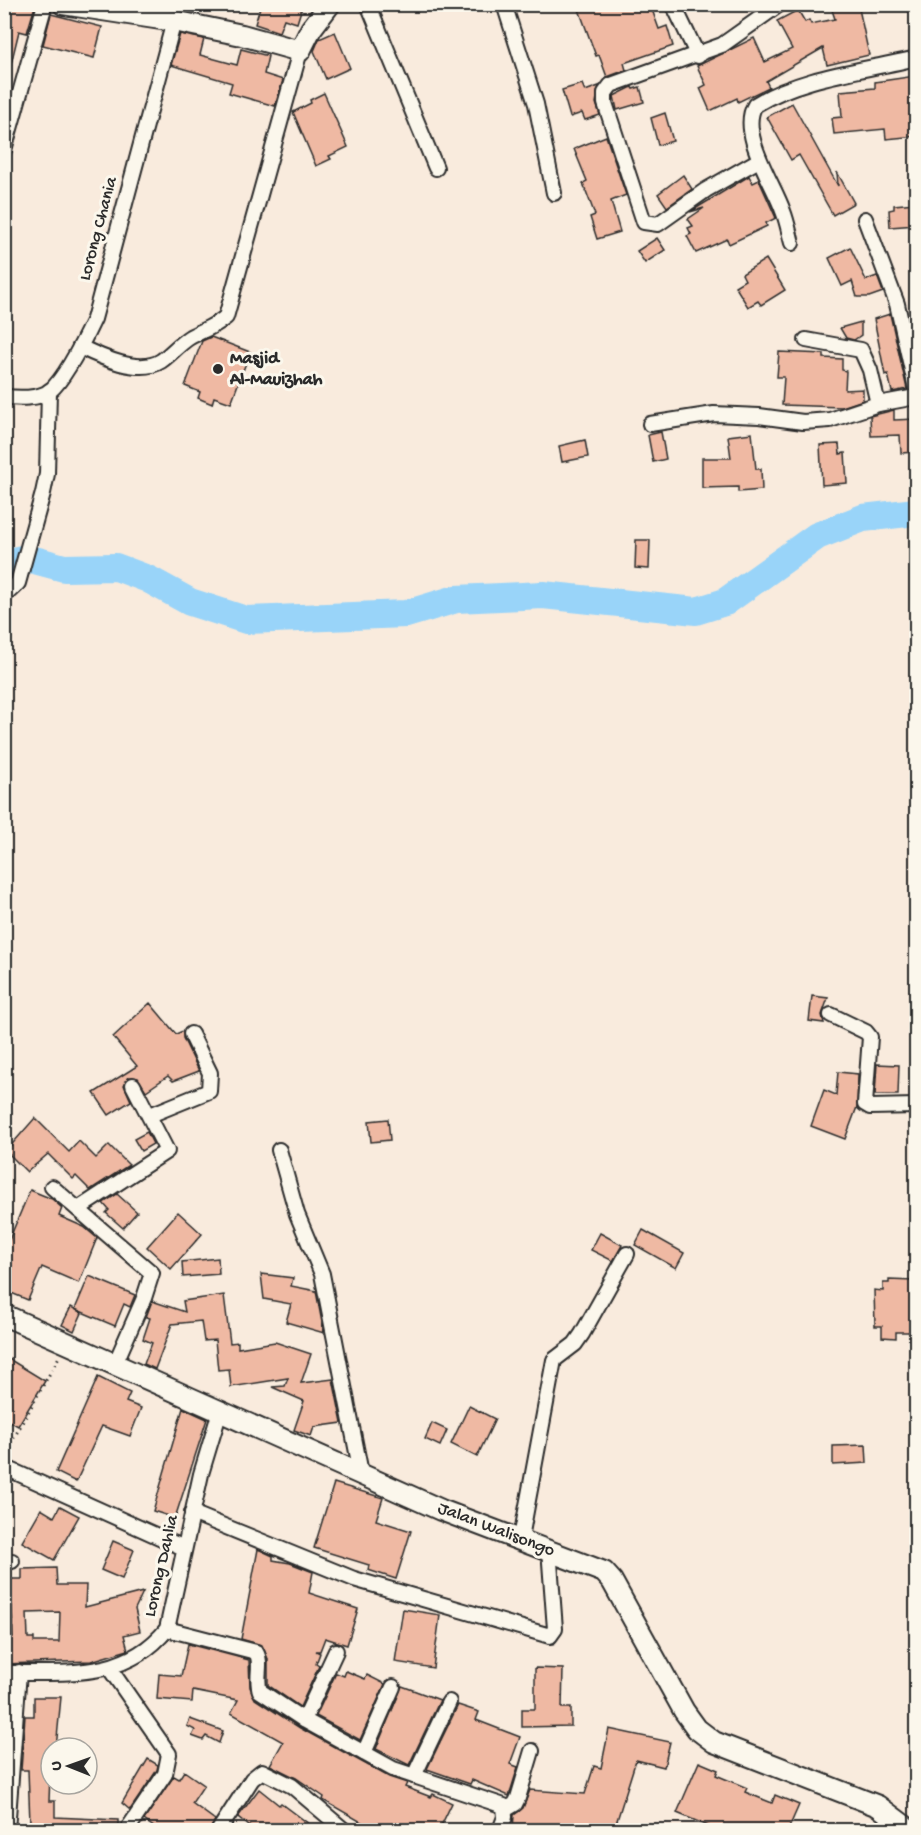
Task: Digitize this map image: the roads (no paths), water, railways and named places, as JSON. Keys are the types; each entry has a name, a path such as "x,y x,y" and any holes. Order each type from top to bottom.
{"street":[{"path":"4,150 45,4"},
{"path":"63,4 174,21 242,35 300,51"},
{"path":"80,347 104,358 142,367 160,362 190,337 214,327 226,317 300,51 311,29 330,4"},
{"path":"368,4 436,168"},
{"path":"504,4 536,104 554,194"},
{"path":"673,4 698,56"},
{"path":"759,160 706,190 658,224 650,225 641,219 605,103 604,93 611,85 698,56 722,45 780,4"},
{"name":"Lorong Chania","path":"49,391 80,347 94,319 174,21"},
{"path":"792,243 783,211 759,160 750,120 755,105 793,88 916,58"},
{"path":"865,219 897,304 916,388"},
{"path":"806,340 861,350 870,369 878,404"},
{"path":"4,396 30,398 49,391 47,474 18,583 4,596"},
{"path":"650,424 714,414 759,416 803,422 830,420 878,404 916,398"},
{"path":"831,1015 866,1032 870,1037 865,1104 870,1107 916,1106"},
{"path":"150,1115 209,1091 210,1073 191,1035"},
{"path":"78,1209 167,1150 133,1085"},
{"path":"279,1150 297,1214 322,1274 361,1473"},
{"path":"52,1187 152,1273 115,1364"},
{"path":"521,1538 554,1360 575,1344 582,1334 627,1254"},
{"name":"Jalan Walisongo","path":"4,1314 441,1510 521,1538 608,1575 684,1711 697,1729 714,1742 878,1806 910,1830"},
{"name":"Lorong Dahlia","path":"4,1672 73,1673 110,1669 148,1649 167,1629 192,1513 220,1411"},
{"path":"4,1467 184,1548"},
{"path":"192,1513 354,1579 550,1636 555,1629 549,1549"},
{"path":"167,1629 256,1652 259,1657 260,1691 304,1720 393,1769 491,1800 506,1810"},
{"path":"304,1720 336,1651"},
{"path":"110,1669 169,1754 165,1774 127,1830"},
{"path":"6,1830 19,1672"},
{"path":"364,1753 393,1687"},
{"path":"414,1776 449,1702"},
{"path":"500,1830 506,1810 515,1804 518,1798 532,1751"},
{"path":"219,1830 252,1779 261,1771 292,1786 344,1830"}],"waterway":[{"path":"4,563 27,558 64,568 116,567 148,579 190,602 246,620 406,614 456,599 543,595 696,611 725,602 817,536 863,518 916,512"}],"place":[{"name":"Masjid Al-Mauizhah","path":"218,369"}]}
